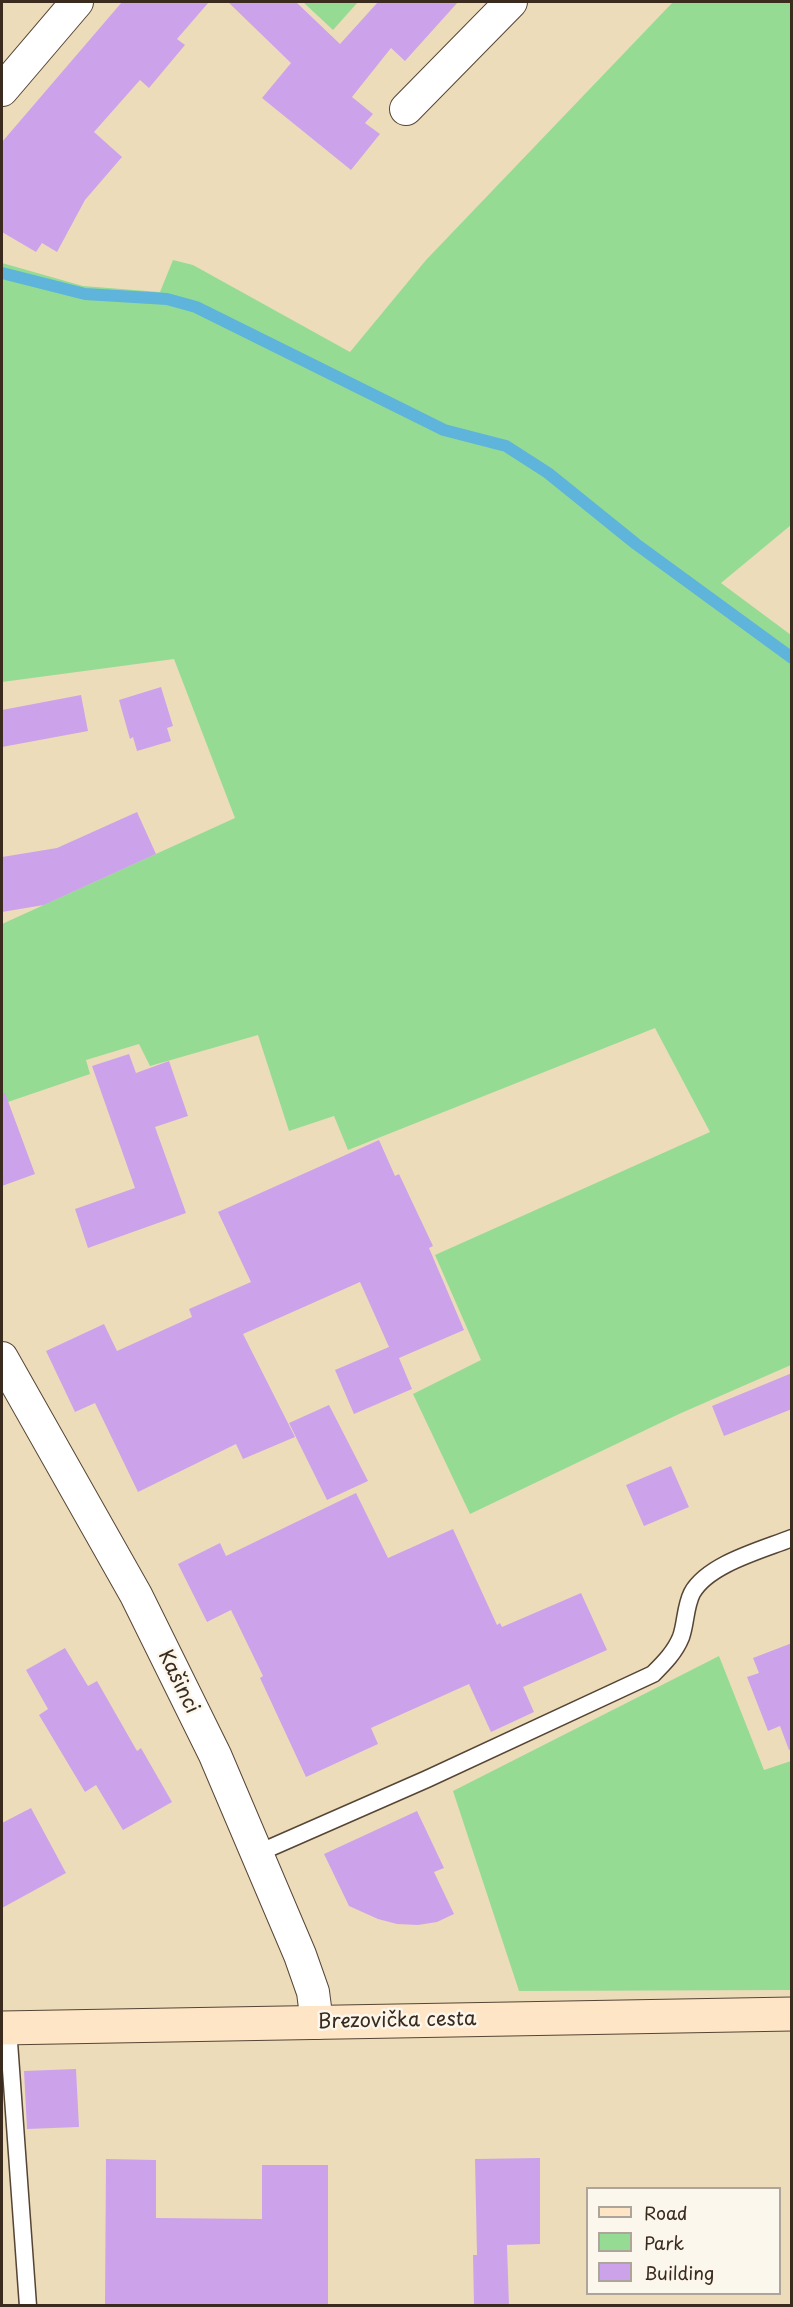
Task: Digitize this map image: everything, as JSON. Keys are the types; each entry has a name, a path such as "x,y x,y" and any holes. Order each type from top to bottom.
{"main road":[{"name":"Brezovička cesta","path":"5,2028 792,2014"}],"street":[{"path":"2,90 77,2"},
{"path":"406,109 511,2"},
{"name":"Kašinci","path":"2,1358 136,1595 215,1755 307,1974 313,1992 317,2023"}],"lane":[{"path":"256,1854 427,1779 653,1674 669,1658 681,1637 685,1614 693,1592 706,1576 724,1566 792,1538"},
{"path":"5,2028 28,2306"}],"green space":[{"path":"303,2 358,2 333,30"},
{"path":"673,2 791,2 791,525 721,583 791,635 791,1365 679,1414 470,1514 413,1394 481,1360 435,1255 710,1132 655,1028 348,1150 334,1116 289,1131 258,1035 150,1066 139,1044 86,1060 90,1074 2,1104 2,924 235,818 174,659 2,682 2,263 83,286 160,292 173,260 193,265 350,352 426,260"},
{"path":"719,1656 764,1770 791,1761 791,1990 519,1991 453,1791"}],"building":[{"path":"122,2 209,2 177,39 185,45 149,88 140,80 94,132 122,157 85,200 57,252 42,243 36,252 2,232 2,142"},
{"path":"228,2 296,2 340,44 378,2 458,2 405,61 391,48 352,97 373,114 365,123 380,134 351,170 262,98 291,63"},
{"path":"161,687 173,726 167,728 171,741 137,751 133,737 130,739 119,700"},
{"path":"81,695 88,731 2,747 2,710"},
{"path":"137,812 156,854 44,905 2,912 2,857 57,848"},
{"path":"129,1054 136,1073 169,1061 188,1116 155,1127 186,1213 88,1248 75,1209 135,1188 92,1066"},
{"path":"2,1093 5,1093 35,1174 2,1186"},
{"path":"379,1140 395,1176 399,1174 433,1246 429,1248 464,1330 399,1358 412,1389 354,1414 335,1370 389,1347 360,1282 243,1334 295,1437 243,1459 236,1444 138,1492 95,1403 75,1412 46,1351 104,1324 117,1351 192,1317 189,1309 251,1282 218,1212"},
{"path":"792,1373 792,1409 724,1436 712,1406"},
{"path":"329,1405 368,1481 327,1500 289,1423"},
{"path":"671,1466 689,1507 644,1526 626,1485"},
{"path":"356,1493 388,1558 453,1529 497,1625 500,1623 502,1627 581,1593 607,1650 523,1687 534,1712 491,1732 469,1684 371,1728 378,1744 306,1777 260,1678 263,1676 231,1610 207,1622 178,1564 220,1543 226,1556"},
{"path":"792,1643 792,1749 789,1750 780,1726 768,1731 747,1677 759,1673 753,1658"},
{"path":"65,1648 88,1686 97,1681 137,1751 141,1748 172,1802 123,1830 96,1785 85,1792 39,1715 48,1709 26,1670"},
{"path":"31,1808 66,1873 2,1908 2,1823"},
{"path":"417,1811 444,1868 434,1872 454,1914 437,1922 418,1925 397,1924 378,1919 349,1906 324,1854"},
{"path":"76,2069 79,2127 27,2129 24,2071"},
{"path":"540,2158 540,2244 507,2245 509,2306 474,2306 473,2255 477,2255 475,2159"},
{"path":"106,2159 156,2160 156,2218 262,2219 262,2165 328,2165 328,2306 105,2306"}],"waterway":[{"path":"2,273 85,294 167,299 196,307 444,430 506,446 548,473 636,544 792,658"}]}
